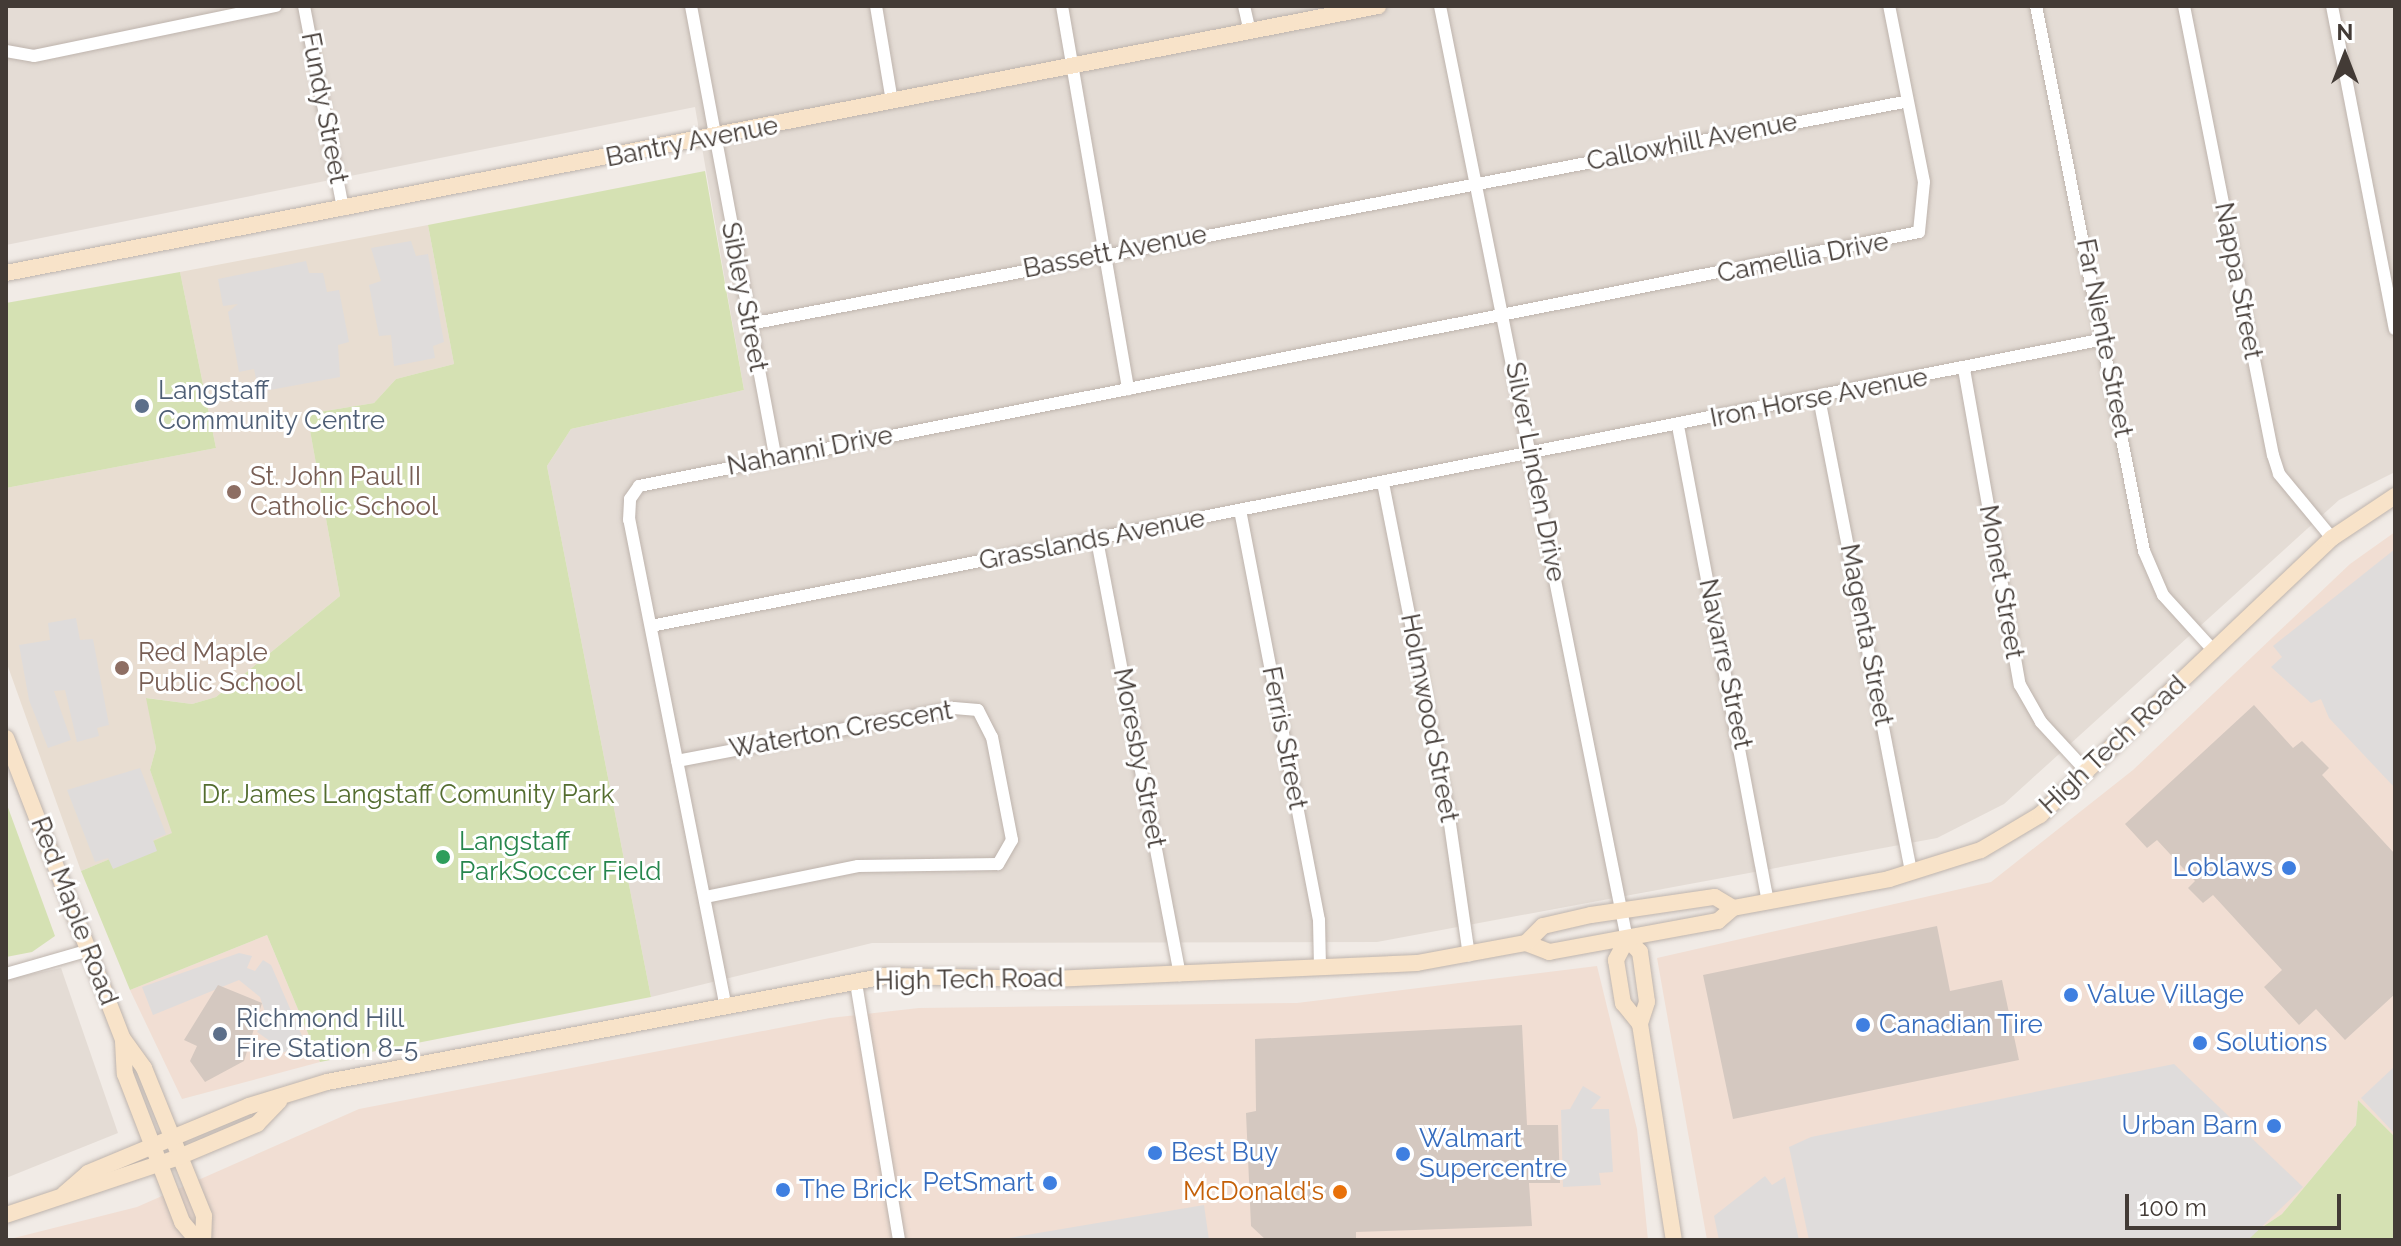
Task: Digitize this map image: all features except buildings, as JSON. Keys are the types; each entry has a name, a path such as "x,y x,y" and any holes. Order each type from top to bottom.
{"street":[{"path":"6,51 34,56 276,6"},
{"name":"Fundy Street","path":"304,6 343,209"},
{"name":"Sibley Street","path":"691,6 775,456"},
{"path":"876,6 892,102"},
{"path":"1062,6 1128,389"},
{"path":"1244,6 1250,31"},
{"name":"Bantry Avenue","path":"6,273 714,138 1378,6"},
{"name":"Silver Linden Drive","path":"1440,6 1480,183 1620,911 1627,939 1640,952 1647,1002 1640,1024 1674,1240"},
{"name":"Camellia Drive","path":"1505,313 1919,232 1926,197 1904,102 1889,6"},
{"name":"Far Niente Street","path":"2036,6 2105,339 2144,551 2163,595 2213,650"},
{"name":"Nappa Street","path":"2184,6 2273,455 2279,474 2332,538"},
{"path":"2332,6 2395,329"},
{"name":"Callowhill Avenue","path":"1480,183 1904,102"},
{"name":"Bassett Avenue","path":"750,324 1480,183"},
{"name":"Nahanni Drive","path":"726,1008 629,520 630,499 639,486 775,456 1505,313"},
{"name":"Iron Horse Avenue","path":"1533,453 2105,339"},
{"name":"Monet Street","path":"1964,369 2020,685 2041,722 2088,773"},
{"name":"Magenta Street","path":"1819,398 1911,872"},
{"name":"Navarre Street","path":"1678,426 1768,902"},
{"name":"Grasslands Avenue","path":"651,626 1533,453"},
{"name":"Holmwood Street","path":"1383,483 1448,810 1469,955"},
{"name":"High Tech Road","path":"1526,943 1549,952 1718,921 1733,908 1911,872 1981,850 2040,815 2088,773 2332,538 2395,496"},
{"name":"Ferris Street","path":"1240,510 1317,909 1320,967"},
{"name":"Moresby Street","path":"1097,540 1180,975"},
{"name":"Waterton Crescent","path":"677,761 954,708 978,710 992,737 1012,840 998,864 858,866 706,897"},
{"name":"Red Maple Road","path":"6,738 123,1039 144,1068 173,1137 204,1216 203,1240"},
{"name":"High Tech Road","path":"64,1194 88,1173 173,1137 327,1082 886,976 1180,975 1320,967 1469,955 1526,943 1543,926 1715,897 1733,908"},
{"name":"Silver Linden Drive","path":"1627,939 1616,960 1623,1003 1640,1024"},
{"path":"6,974 89,950"},
{"path":"856,983 899,1240"},
{"name":"Red Maple Road","path":"123,1039 125,1074 182,1222 197,1240"},
{"name":"High Tech Road","path":"6,1215 64,1194 97,1190 179,1157 257,1124 279,1101"}],"shaded area":[{"path":"6,6 2395,6 2395,472 2339,500 2004,804 1937,838 1377,942 872,943 651,997 547,466 571,429 744,390 695,107 6,245"},
{"path":"428,225 454,364 396,379 374,403 307,414 340,596 216,697 192,704 147,698 156,748 150,770 173,833 81,871 6,661 6,488 216,448 180,272"},
{"path":"411,241 416,256 428,254 444,342 433,346 435,358 394,366 391,335 379,336 369,285 381,281 371,248"},
{"path":"306,261 309,273 323,273 327,292 339,290 349,342 338,345 340,377 259,392 254,369 239,372 228,312 238,304 223,306 218,279"},
{"path":"2395,532 2395,1137 2358,1100 2356,1125 2282,1214 2243,1240 1707,1240 1657,958 1991,882 2133,770 2350,564"},
{"path":"2395,549 2395,788 2329,718 2321,699 2311,703 2271,667 2282,657 2273,646"},
{"path":"76,618 80,640 93,639 109,725 97,728 99,736 77,742 65,690 54,691 71,740 48,748 29,700 19,645 50,640 48,623"},
{"path":"140,768 166,834 153,840 157,851 113,869 108,858 95,862 67,790"},
{"path":"267,935 320,1062 182,1099 130,990"},
{"path":"239,953 252,956 247,968 255,971 263,960 271,965 306,1045 263,1059 258,1046 270,1041 257,1032 266,1015 260,997 239,980 153,1015 142,987"},
{"path":"1597,966 1637,1129 1648,1240 6,1240 137,1207 359,1109 830,1018 919,1008 1297,1003"},
{"path":"61,968 118,1133 6,1178 6,979"},
{"path":"2174,1064 2303,1187 2248,1240 1809,1240 1789,1147 1811,1137"},
{"path":"2395,1066 2395,1134 2361,1098"},
{"path":"1583,1086 1601,1097 1591,1109 1609,1109 1613,1172 1599,1173 1601,1185 1563,1187 1561,1110 1570,1109"},
{"path":"1765,1176 1772,1185 1785,1177 1799,1240 1719,1240 1714,1216"},
{"path":"1204,1205 1209,1240 997,1240"}],"green space":[{"name":"Dr. James Langstaff Comunity Park","path":"705,171 744,390 571,429 547,466 651,997 320,1062 267,935 130,990 81,871 172,833 150,770 156,748 146,698 192,704 216,697 340,596 307,414 374,403 396,379 454,364 428,225"},
{"path":"180,272 216,448 6,488 6,303"},
{"path":"6,802 55,936 32,952 6,957"},
{"path":"2358,1100 2395,1137 2395,1240 2243,1240 2282,1214 2356,1125"}],"place":[{"name":"Langstaff Community Centre","path":"142,406"},
{"name":"St. John Paul II Catholic School","path":"234,492"},
{"name":"Red Maple Public School","path":"122,668"},
{"name":"Langstaff ParkSoccer Field","path":"443,857"},
{"name":"Loblaws","path":"2289,868"},
{"name":"Value Village","path":"2071,995"},
{"name":"Canadian Tire","path":"1863,1025"},
{"name":"Richmond Hill Fire Station 8-5","path":"220,1034"},
{"name":"Solutions","path":"2200,1043"},
{"name":"Urban Barn","path":"2274,1126"},
{"name":"Best Buy","path":"1155,1153"},
{"name":"Walmart Supercentre","path":"1403,1154"},
{"name":"PetSmart","path":"1050,1183"},
{"name":"The Brick","path":"783,1190"},
{"name":"McDonald's","path":"1340,1192"}]}
